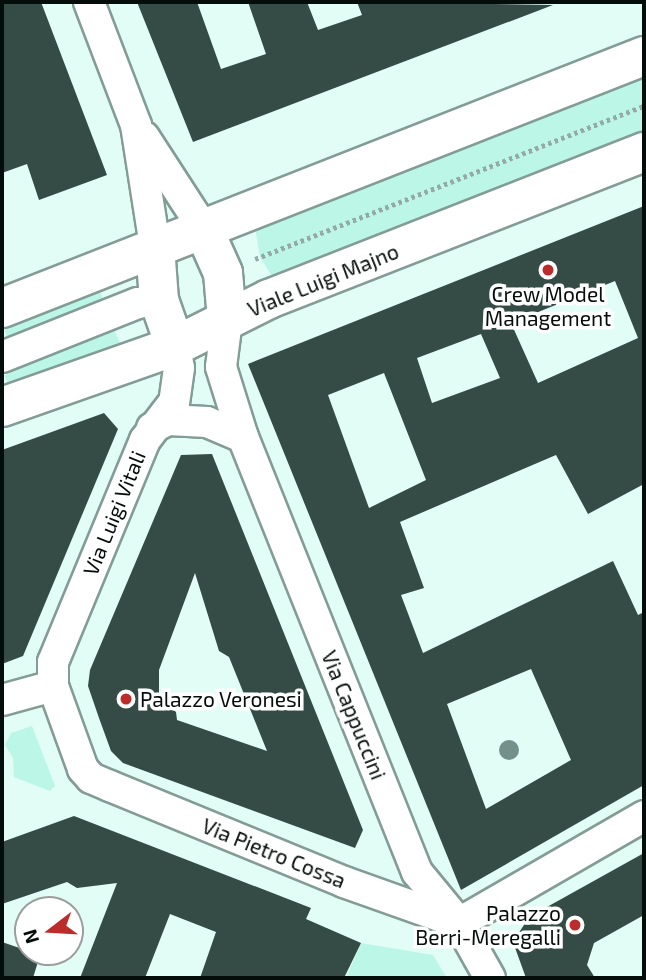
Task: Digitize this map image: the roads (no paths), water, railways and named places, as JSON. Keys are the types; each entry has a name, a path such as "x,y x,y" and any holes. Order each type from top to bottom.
{"main road":[{"path":"2,308 644,57"},
{"name":"Viale Luigi Majno","path":"2,407 175,346 269,299 644,152"},
{"path":"202,228 223,273 227,320"},
{"path":"155,247 159,300 175,346"}],"street":[{"path":"89,2 136,125 202,228"},
{"path":"136,125 155,247"},
{"path":"2,357 129,306 159,300"},
{"name":"Via Cappuccini","path":"227,320 221,367 243,437 417,872 459,923 490,978"},
{"name":"Via Luigi Vitali","path":"53,686 53,662 152,429 174,402 179,368 175,346"},
{"path":"152,429 168,420 185,419 207,422 243,437"},
{"path":"2,700 53,686"},
{"name":"Via Pietro Cossa","path":"53,686 75,751 91,779 344,882 459,923"},
{"path":"459,923 644,816"}],"place":[{"name":"Crew Model Management","path":"548,270"},
{"name":"Palazzo Veronesi","path":"126,699"},
{"name":"Palazzo Berri-Meregalli","path":"575,925"}]}
